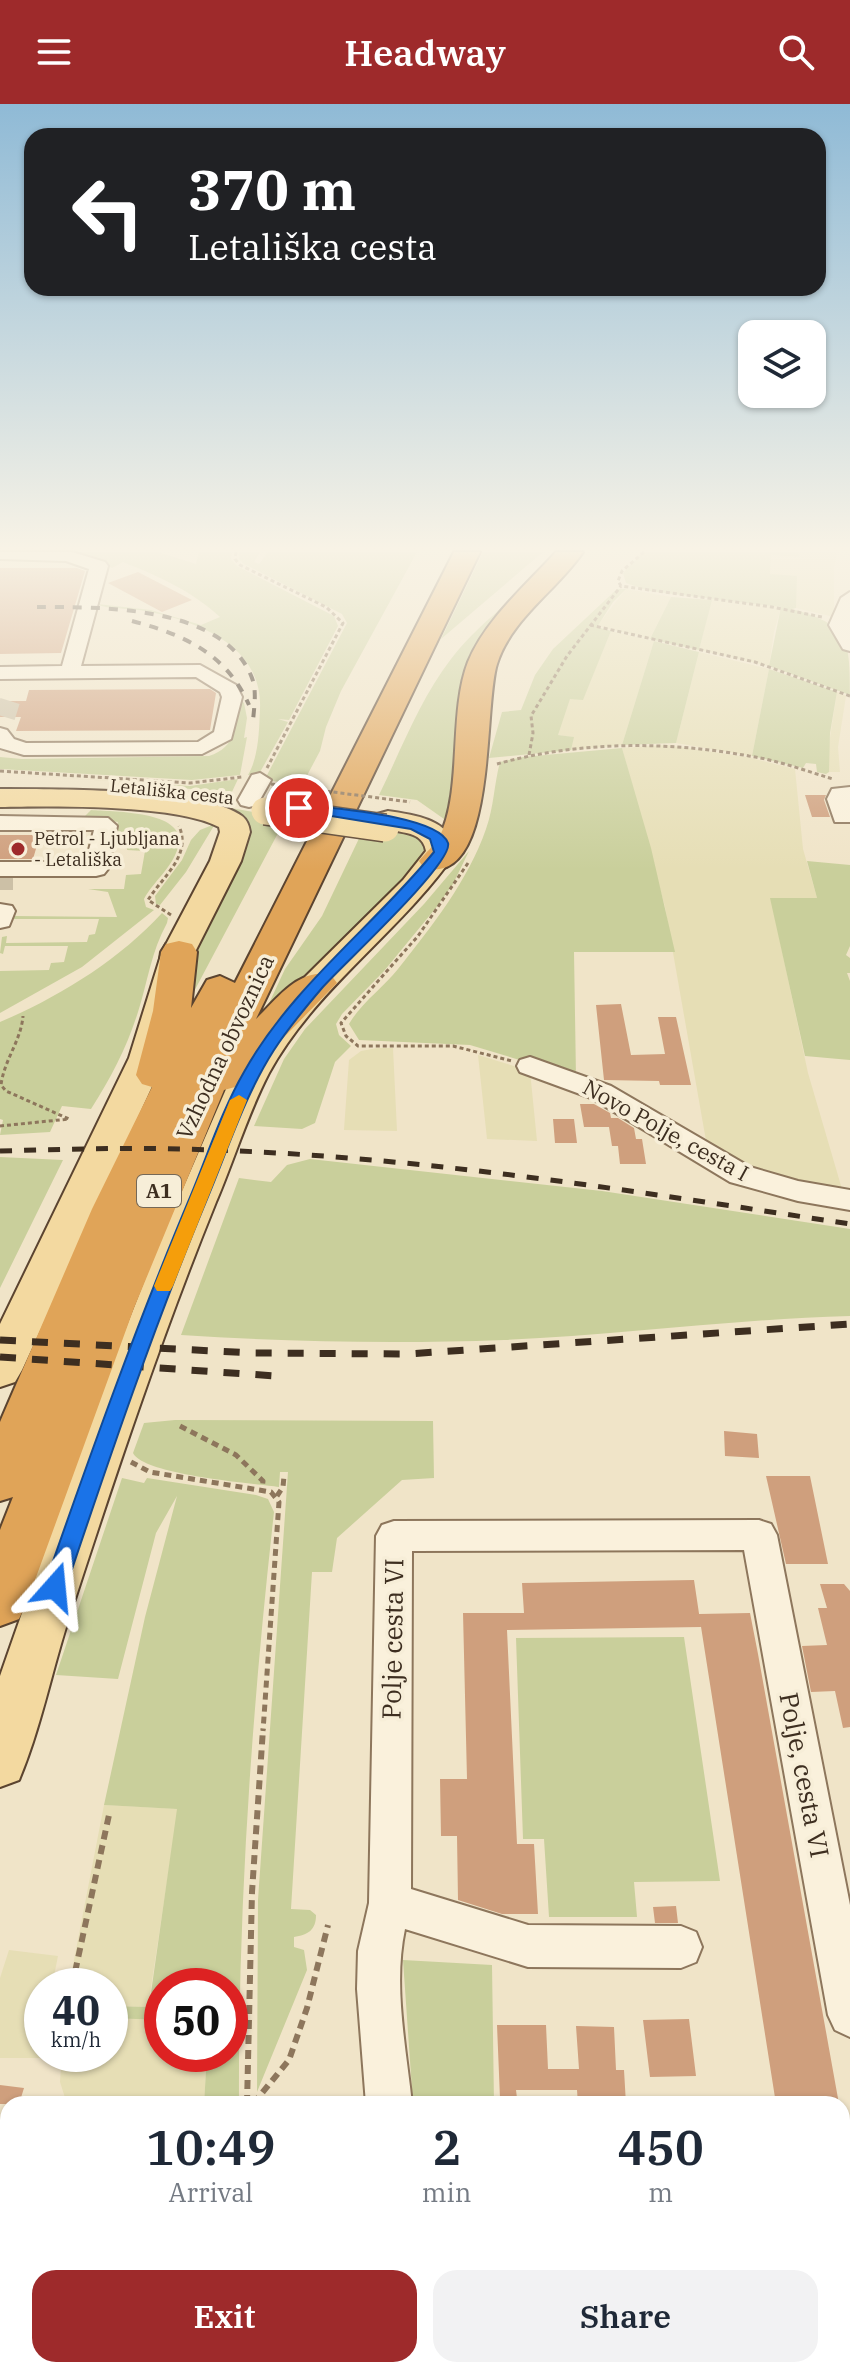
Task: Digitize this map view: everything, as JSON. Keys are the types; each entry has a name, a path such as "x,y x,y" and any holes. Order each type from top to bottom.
{"highway":[{"name":"Vzhodna obvoznica","path":"0,1480 114,1209 203,1019 389,658"},
{"name":"Vzhodna obvoznica","path":"0,1602 102,1328 202,1096 414,658"},
{"path":"382,722 407,704 437,658"},
{"path":"432,846 453,844 460,830 473,716 487,673 498,658"},
{"path":"114,1209 115,1178 120,1159 153,1087 161,1058 172,1011 179,952"},
{"path":"202,1096 293,1004 318,983"}],"main road":[{"name":"Letališka cesta","path":"3,784 183,800 263,796"},
{"name":"Letališka cesta","path":"3,784 115,785 263,796 394,817 432,846"},
{"name":"Letališka cesta","path":"3,784 110,801"},
{"path":"110,801 183,800"},
{"path":"0,1370 147,1058 179,952 233,846 235,827 228,819 208,813 110,801"},
{"path":"0,1762 30,1662 108,1430 179,1244 251,1073 279,1031 432,846"}],"street":[{"path":"70,672 74,658"},
{"path":"2,727 6,743 24,749 193,749 218,740 228,728 232,697 229,689 200,671 70,672 11,678"},
{"path":"843,817 838,799 847,786"},
{"path":"61,869 75,815 110,801"},
{"path":"0,823 106,826 96,869 14,872"},
{"name":"Novo Polje, cesta I","path":"530,1066 601,1092 740,1175 788,1189 850,1200"},
{"name":"Polje cesta VI","path":"388,2096 379,1989 379,1951 390,1903 394,1536 759,1535"},
{"name":"Polje, cesta VI","path":"759,1535 850,2015"},
{"path":"390,1903 528,1946 681,1947"}],"path":[{"path":"325,658 292,721 263,796 394,817"},
{"path":"529,755 533,733 531,716 566,658"},
{"path":"738,658 797,675 850,696"},
{"path":"284,721 292,721"},
{"path":"497,762 529,755 626,746 691,746 752,756 847,786"},
{"path":"3,784 190,783 231,777"},
{"path":"472,854 455,885 418,936 345,1016 341,1023 342,1031 358,1046 453,1046 530,1066"},
{"path":"0,1126 69,1119 1,1085 3,1070 21,1033 23,1016"},
{"path":"180,1426 204,1434 255,1471 263,1481 262,1490"},
{"path":"128,1453 137,1467 150,1472 262,1490 277,1496"},
{"path":"250,2096 252,1892 280,1513 277,1496 283,1487 284,1476"},
{"path":"76,1968 109,1815"},
{"path":"257,2096 289,2060 307,2008 328,1925"}],"shaded area":[{"path":"600,658 649,658 622,745 571,750 573,737 558,735 560,721 570,698 583,699"},
{"path":"697,658 724,658 769,669 752,756 676,743"},
{"path":"734,658 770,658 769,666"},
{"path":"837,692 846,696 838,747 840,772 829,772 828,750"},
{"path":"666,745 747,757 795,769 803,849 817,898 771,899 808,1073 844,1196 799,1188 708,1152 665,907 622,748"},
{"path":"393,1048 397,1131 344,1130 349,1060 361,1051"},
{"path":"478,1055 530,1071 537,1141 487,1139"},
{"path":"104,1805 178,1809 154,1968 144,1968 144,2007 128,2006 128,1968 72,1968"},
{"path":"9,1950 58,1956 56,1968 24,1968 24,2058 0,2058 0,1978"},
{"path":"128,2019 144,2019 144,2072 206,2072 204,2096 64,2096 61,2072 128,2072"}],"green space":[{"path":"243,658 321,658 289,720 278,719 288,722 259,774 248,775 258,743 260,709 258,687"},
{"path":"329,658 359,658 341,691 320,751 302,785 266,777"},
{"path":"492,658 450,813 444,819 417,800 379,795 420,708 451,659"},
{"path":"547,658 600,658 583,700 570,699 558,735 574,737 571,750 489,758 502,712 521,710 535,675"},
{"path":"649,658 697,658 676,743 622,745"},
{"path":"771,658 849,658 850,695 769,666"},
{"path":"769,669 837,692 830,733 829,772 826,774 817,772 816,764 806,763 803,768 752,756"},
{"path":"239,699 244,703 247,718 240,775 192,780 0,769 0,757 209,756 230,741"},
{"path":"622,748 651,848 675,952 574,952 576,1077 470,1045 359,1040 349,1024 424,936 469,867 489,821 500,762"},
{"path":"0,774 190,786 238,779 231,794 141,783"},
{"path":"231,808 286,818 181,1016 186,968 205,917 250,834 247,821 229,811"},
{"path":"91,810 146,815 172,826 178,835 178,847 172,861 144,899 146,907 154,910 82,967 0,1013 0,971 49,970 51,963 64,962 68,946 5,946 3,954 0,953 2,937 7,936 6,943 87,942 89,935 95,934 99,919 12,919 10,927 7,926 10,910 14,909 13,916 117,917 108,892 88,889 124,889 126,875 141,874 145,851 127,850 128,842 114,834 118,822 84,817"},
{"path":"215,824 186,872 160,905 156,904 155,896 182,860 191,840 200,830"},
{"path":"364,828 417,835 426,843 427,858 258,1027 285,969 322,916"},
{"path":"469,851 453,884 435,909 336,1024 339,1035 351,1046 335,1062 315,1123 302,1129 254,1126 284,1059 305,1029 424,904"},
{"path":"807,861 850,865 850,946 846,955 850,958 850,973 847,973 850,981 850,1060 805,1056 770,898 817,898"},
{"path":"162,913 168,918 167,923 153,956 134,1025 118,1062 91,1109 62,1106 50,1132 0,1135 3,1120 0,1119 0,1022 87,976 127,946"},
{"path":"0,1157 63,1160 0,1288"},
{"path":"310,1159 602,1191 850,1229 850,1316 464,1341 342,1342 181,1335 239,1178 271,1182 287,1165"},
{"path":"175,1420 433,1421 434,1478 402,1480 337,1538 332,1572 312,1572 291,1909 310,1910 316,1915 316,1920 310,1931 294,1937 294,1947 304,1950 307,1970 257,2092 258,1900 288,1472 280,1472 279,1487 246,1483 157,1467 141,1461 133,1453 144,1423"},
{"path":"122,1478 144,1483 147,1478 268,1499 274,1512 248,1808 241,1968 155,1968 177,1809 104,1805 145,1617 177,1496 156,1533 118,1679 56,1675"},
{"path":"684,1637 720,1881 634,1882 637,1917 549,1917 544,1839 523,1839 516,1638"},
{"path":"403,1960 492,1965 494,2096 412,2096"},
{"path":"128,2006 144,2007 144,2019 128,2019"},
{"path":"206,2072 239,2072 239,2096 204,2096"}],"building":[{"path":"210,689 216,693 210,730 16,731 21,717 0,717 0,701 26,701 29,690"},
{"path":"805,795 826,795 824,800 830,817 812,817"},
{"name":"Petrol - Ljubljana - Letališka","path":"0,835 40,835 33,859 0,859"},
{"path":"621,1004 631,1055 665,1054 658,1017 676,1017 691,1085 604,1080 596,1005"},
{"path":"580,1104 594,1104 610,1113 611,1118 618,1118 634,1128 636,1139 642,1139 646,1164 620,1164 618,1146 612,1146 609,1127 584,1127"},
{"path":"553,1119 574,1119 577,1143 555,1143"},
{"path":"724,1431 757,1434 759,1458 725,1456"},
{"path":"766,1476 810,1476 828,1564 786,1564"},
{"path":"694,1580 701,1627 507,1630 517,1844 534,1844 538,1914 502,1914 458,1900 457,1836 441,1836 440,1779 467,1779 463,1613 524,1613 522,1583"},
{"path":"820,1584 844,1584 850,1591 850,1727 843,1728 835,1691 811,1692 802,1646 827,1645 818,1608 827,1608"},
{"path":"750,1613 838,2096 775,2096 699,1614"},
{"path":"676,1906 678,1923 655,1923 653,1907"},
{"path":"689,2019 696,2076 650,2077 643,2020"},
{"path":"497,2025 546,2025 548,2069 579,2069 576,2026 614,2027 616,2070 624,2070 626,2096 577,2096 577,2090 516,2090 517,2096 500,2096"},
{"path":"0,2085 24,2088 22,2096 0,2096"}],"tunnel":[{"path":"5,717 10,701"},
{"path":"0,877 13,877"}],"railway":[{"path":"215,658 240,687 249,705"},
{"path":"240,658 254,683 253,721"},
{"path":"0,1151 185,1149 372,1160 532,1178 850,1224"},
{"path":"0,1340 254,1353 407,1354 850,1324"},
{"path":"0,1357 276,1376"}],"slow traffic":[{"path":"163,1286 239,1100"}],"place":[{"name":"Petrol - Ljubljana - Letališka","path":"18,849"}],"route":[{"path":"55,1587 108,1430 179,1244 251,1073 262,1053 318,983 414,887 442,849 441,843 428,830 415,826 299,808"}]}
